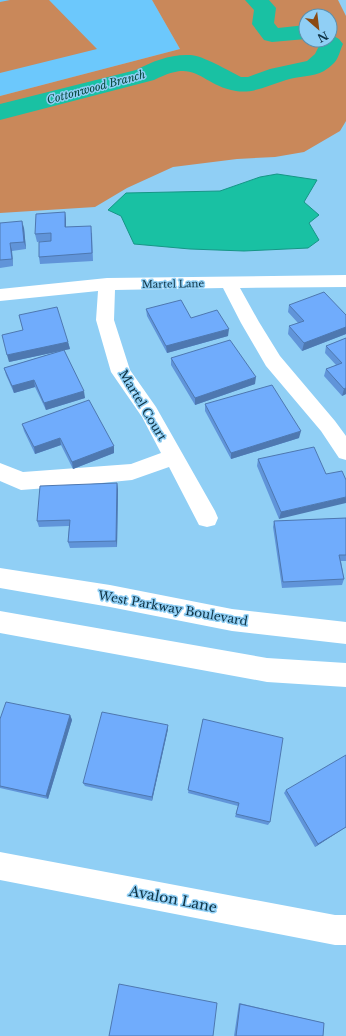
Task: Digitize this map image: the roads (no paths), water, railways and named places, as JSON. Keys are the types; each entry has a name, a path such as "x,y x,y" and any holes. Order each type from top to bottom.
{"street":[{"name":"Martel Lane","path":"0,295 107,284 346,281"},
{"path":"229,283 250,323 273,361 328,426 346,452"},
{"name":"Martel Court","path":"107,284 105,320 121,372 149,412 207,518"},
{"path":"0,471 21,481 60,478 132,472 173,457"},
{"name":"West Parkway Boulevard","path":"0,578 110,596 232,620 346,633"},
{"path":"0,622 267,670 346,675"},
{"name":"Avalon Lane","path":"0,866 335,930 346,930"}],"waterway":[{"name":"Cottonwood Branch","path":"256,0 265,8 263,24 272,35 298,33"},
{"name":"Cottonwood Branch","path":"0,112 145,75 162,66 190,62 237,84 250,84 279,74 315,66 326,58 330,48"}]}
